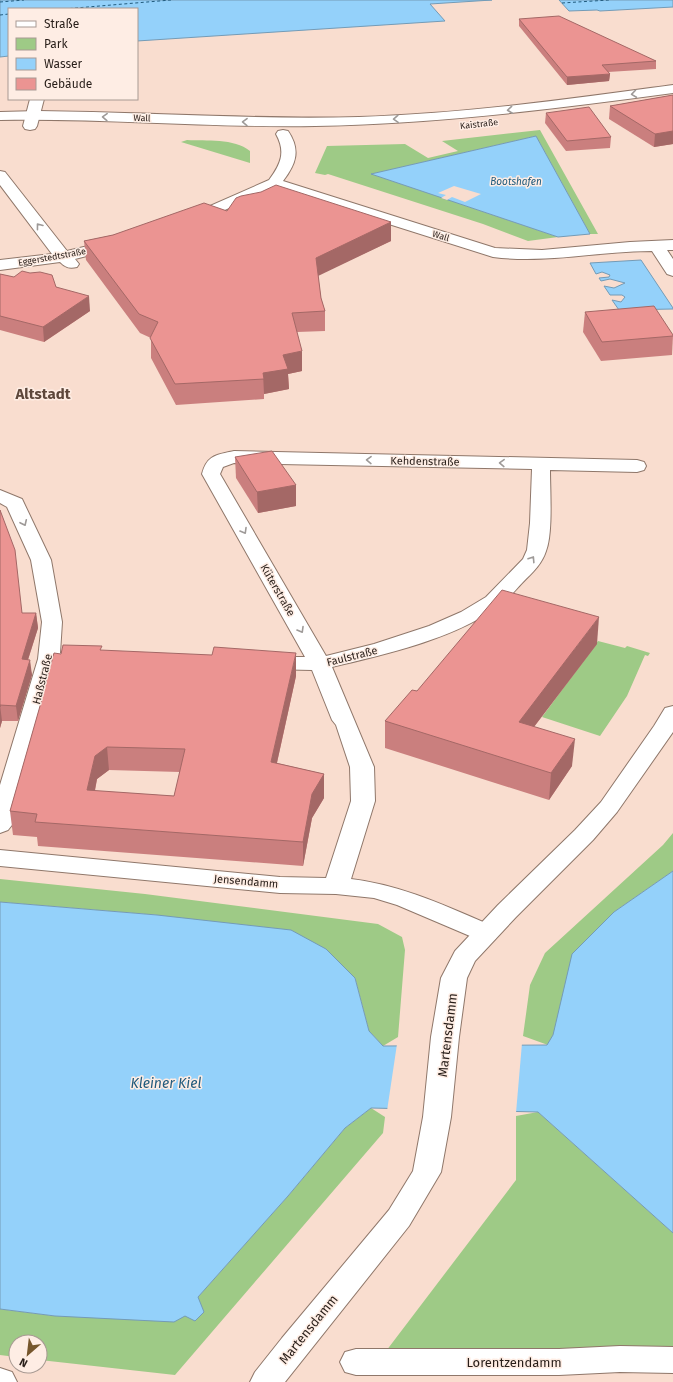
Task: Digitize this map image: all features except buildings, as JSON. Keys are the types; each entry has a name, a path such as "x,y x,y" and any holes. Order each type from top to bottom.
{"street":[{"name":"Kaistraße","path":"284,128 474,114 673,89"},
{"path":"31,120 37,100"},
{"name":"Kaistraße","path":"284,128 434,129 673,101"},
{"name":"Wall","path":"0,116 82,126 284,128"},
{"name":"Wall","path":"0,127 31,120"},
{"path":"180,223 277,179 284,170 288,161 289,148 284,128"},
{"path":"0,175 68,262"},
{"name":"Wall","path":"277,179 493,252 508,255 541,254 628,246 657,247 673,245"},
{"name":"Eggerstedtstraße","path":"0,277 68,262 126,242"},
{"path":"657,247 673,271"},
{"name":"Eggerstedtstraße","path":"0,265 68,262"},
{"name":"Kehdenstraße","path":"214,464 234,457 637,466"},
{"name":"Küterstraße","path":"214,464 211,474 320,664 362,766 363,801 336,886"},
{"name":"Faulstraße","path":"244,663 320,664 381,649 436,630 468,616 493,601 532,561 537,550 540,517 541,464"},
{"name":"Haßstraße","path":"0,496 15,503 41,560 52,622 49,659 0,825"},
{"path":"49,659 103,660"},
{"name":"Martensdamm","path":"266,1382 293,1346 399,1218 414,1195 426,1172 437,1117 445,1037 454,978 464,957 609,807 665,727 673,713"},
{"name":"Jensendamm","path":"0,858 280,885 336,886 374,890 406,899 486,933"},
{"name":"Lorentzendamm","path":"356,1362 559,1362 620,1359 673,1360"}],"green space":[{"path":"540,130 598,234 590,234 536,136 372,174 558,237 528,241 483,224 328,174 325,175 315,173 327,146 405,144 428,158 458,151 442,141"},
{"path":"187,140 220,141 236,144 250,151 250,163 181,142"},
{"path":"598,641 625,648 627,646 650,653 648,656 645,655 627,696 600,736 542,717"},
{"path":"673,833 673,871 614,912 548,1045 523,1036 530,985 545,953 663,845"},
{"path":"0,879 145,894 378,924 402,937 405,950 398,1037 383,1046 369,1031 355,978 157,915 0,902"},
{"path":"371,1108 385,1117 383,1133 175,1375 48,1361 48,1334 8,1334 8,1356 0,1355 0,1309 55,1316 197,1298 288,1196 345,1128"},
{"path":"538,1112 673,1233 673,1350 380,1359 516,1180 516,1116"}],"water":[{"path":"0,0 492,0 430,4 445,21 138,41 138,8 8,8 8,56 0,57"},
{"path":"559,0 673,0 673,7 569,11"},
{"name":"Bootshafen","path":"536,136 590,234 558,237 371,174"},
{"path":"641,260 673,309 619,310 612,300 621,302 625,297 622,295 610,295 604,286 614,288 625,283 610,279 601,281 599,278 609,277 610,275 602,272 596,274 590,263"},
{"name":"Kleiner Kiel","path":"673,871 673,1233 538,1112 371,1108 345,1128 288,1196 198,1297 204,1312 195,1321 185,1316 174,1322 55,1316 0,1309 0,902 157,915 291,930 326,949 355,978 369,1031 383,1046 547,1045 553,1035 572,954 614,912"}],"pier":[{"path":"454,186 481,194 465,202 452,197 447,200 441,198 446,195 438,193"},
{"path":"522,1043 516,1113 387,1111 397,1044"}],"ferry route":[{"path":"0,2 24,0"},
{"path":"76,8 171,0"},
{"path":"562,3 609,0"},
{"path":"0,15 8,14"}],"district":[{"name":"Altstadt","path":"43,394"}]}
